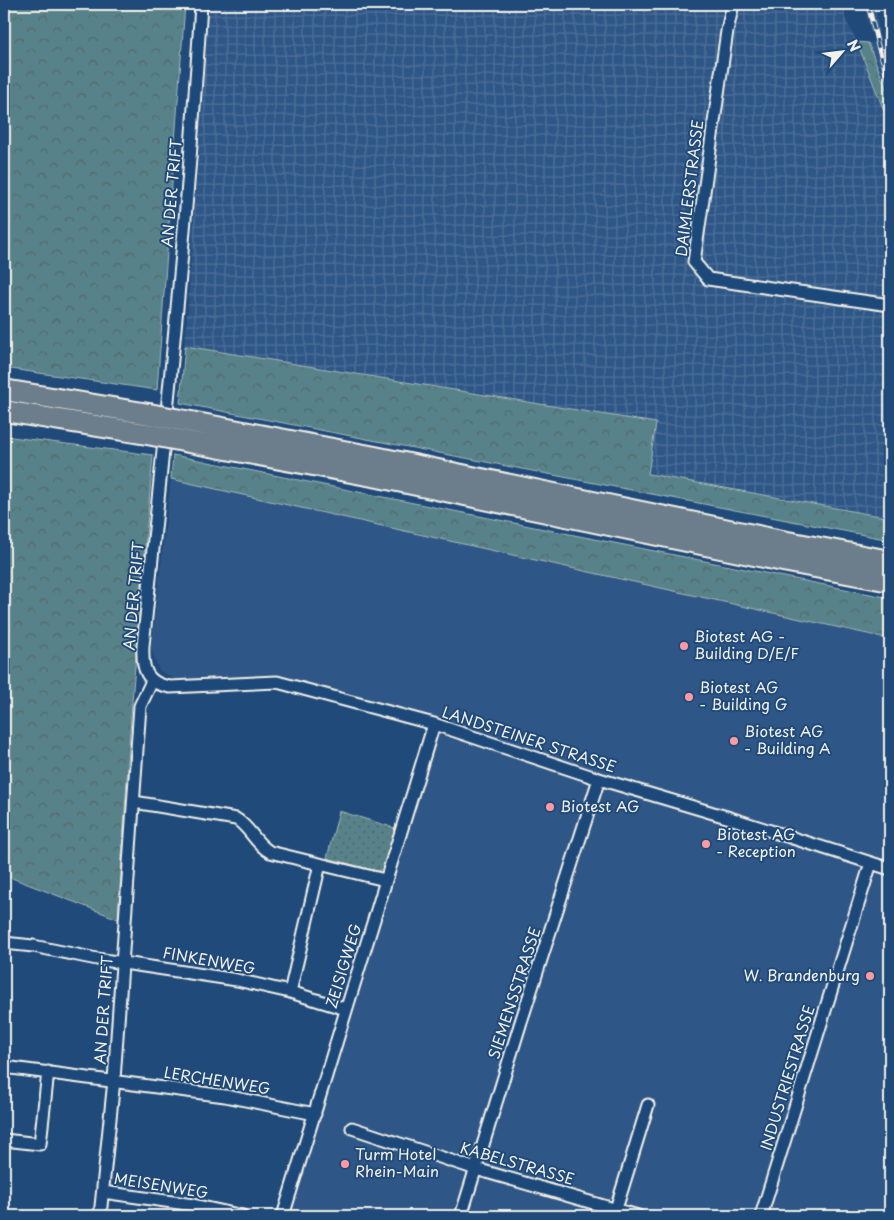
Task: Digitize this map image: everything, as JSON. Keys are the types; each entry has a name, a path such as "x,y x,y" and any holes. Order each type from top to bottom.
{"highway":[{"path":"4,390 149,414 365,455 782,541 890,561"},
{"path":"4,411 147,434 378,477 773,559 890,581"}],"street":[{"name":"AN DER TRIFT","path":"100,1216 114,1080 140,706 152,681 147,675 145,668 143,646 178,301 195,101 201,4"},
{"name":"DAIMLERSTRASSE","path":"733,4 727,31 694,262 708,279 890,305"},
{"name":"LANDSTEINER STRASSE","path":"152,681 159,685 170,687 277,682 434,724 599,779 890,869"},
{"name":"ZEISIGWEG","path":"283,1216 434,724"},
{"name":"SIEMENSSTRASSE","path":"461,1216 599,779"},
{"path":"134,802 236,819 242,823 265,849 385,880"},
{"name":"INDUSTRIESTRASSE","path":"761,1216 871,863"},
{"path":"290,992 320,864"},
{"name":"FINKENWEG","path":"4,944 33,946 122,963 237,980 290,992 346,1009"},
{"name":"LERCHENWEG","path":"4,1067 225,1096 315,1114"},
{"path":"4,1140 40,1144 48,1072"},
{"path":"616,1209 648,1105"},
{"name":"KABELSTRASSE","path":"352,1128 476,1169 638,1216"},
{"name":"MEISENWEG","path":"103,1192 193,1205 244,1216"}],"shaded area":[{"path":"209,4 845,4 845,18 857,42 890,126 890,518 648,474 655,423 185,346"},
{"path":"864,4 875,4 879,32 870,32"},
{"path":"868,43 881,43 890,66 890,98"},
{"path":"171,479 890,639 890,1216 288,1216 441,719 279,675 179,682 159,670 151,649"}],"green space":[{"path":"4,4 185,4 157,390 4,368"},
{"path":"857,42 868,43 890,98 890,126"},
{"path":"185,346 656,423 648,474 890,518 890,540 180,403"},
{"path":"4,436 153,455 132,701 118,919 4,875"},
{"path":"173,455 890,598 890,639 171,479"},
{"path":"339,811 395,828 383,869 377,871 327,858"}],"railway":[{"path":"868,4 878,46 890,83"}],"place":[{"name":"Biotest AG - Building D/E/F","path":"684,646"},
{"name":"Biotest AG - Building G","path":"689,697"},
{"name":"Biotest AG - Building A","path":"734,741"},
{"name":"Biotest AG","path":"550,807"},
{"name":"Biotest AG - Reception","path":"706,844"},
{"name":"W. Brandenburg","path":"870,976"},
{"name":"Turm Hotel Rhein-Main","path":"345,1164"}]}
